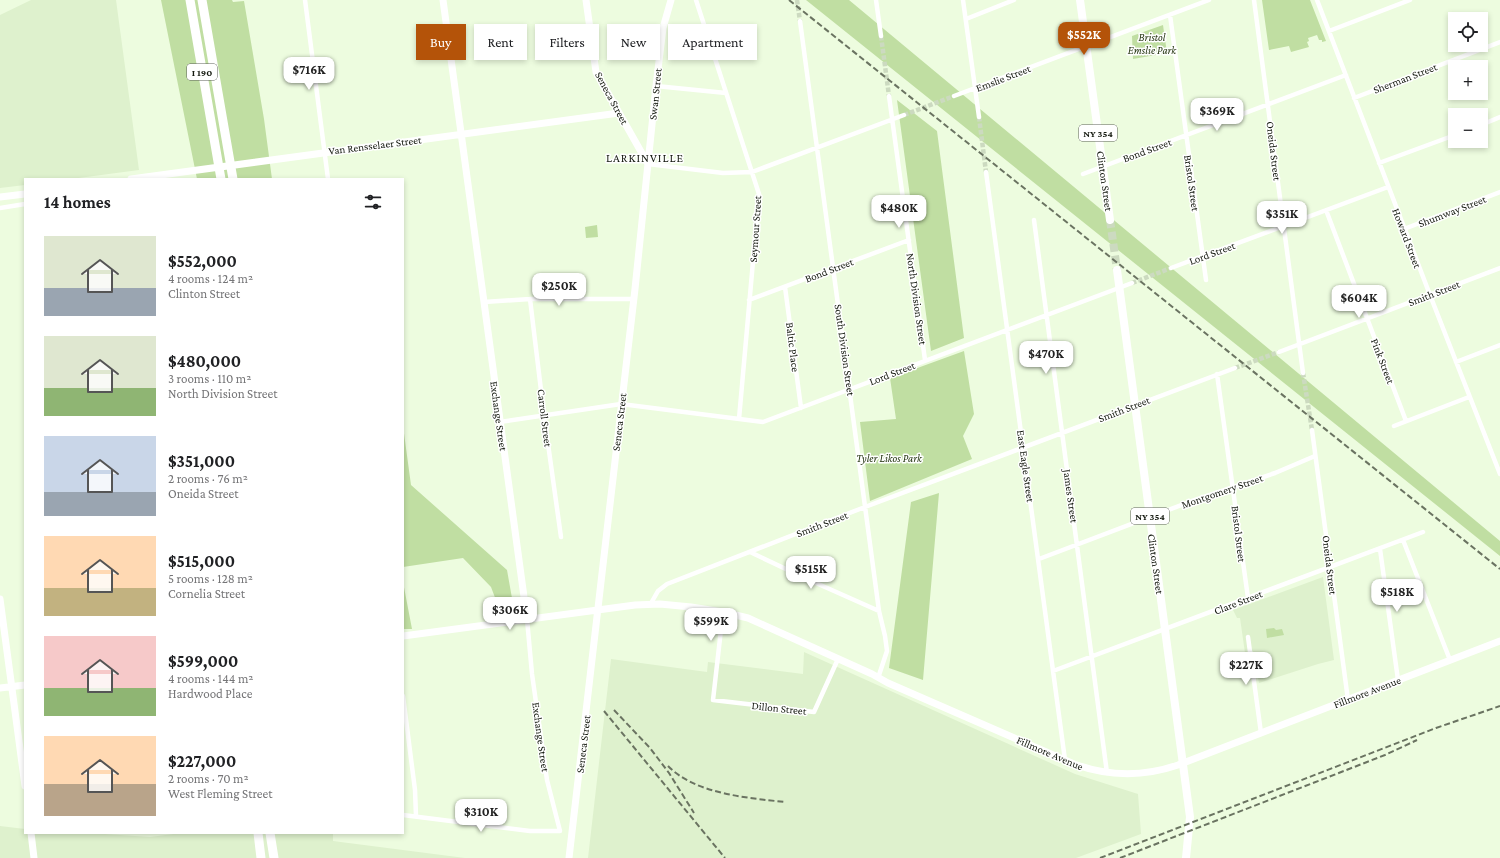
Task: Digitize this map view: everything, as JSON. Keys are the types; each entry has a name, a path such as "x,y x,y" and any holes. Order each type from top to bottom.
{"highway":[{"name":"I 190","path":"190,0 220,178"},
{"name":"I 190","path":"202,0 233,178"},
{"path":"258,834 261,858"},
{"path":"270,834 274,858"}],"main road":[{"name":"Clinton Street","path":"1080,0 1110,220"},
{"name":"Clinton Street","path":"1116,270 1190,817 1186,858"}],"street":[{"path":"305,0 328,178"},
{"name":"Exchange Street","path":"416,816 530,830 560,831 547,780 527,619 443,0"},
{"name":"Seneca Street","path":"569,858 634,299 648,164 596,72 586,0"},
{"name":"Swan Street","path":"648,164 663,28 671,0"},
{"name":"Seymour Street","path":"696,0 759,194 740,419"},
{"path":"876,0 881,36"},
{"path":"963,0 979,117"},
{"path":"966,19 1014,0"},
{"name":"Emslie Street","path":"954,96 1209,0"},
{"name":"Oneida Street","path":"1254,0 1303,373"},
{"name":"Howard Street","path":"1317,0 1404,229 1500,474"},
{"path":"1329,31 1410,0"},
{"name":"Bristol Street","path":"1170,15 1185,135 1206,280"},
{"name":"South Division Street","path":"800,21 879,611 885,636 886,651 878,678"},
{"name":"Sherman Street","path":"1354,98 1500,42"},
{"name":"Bond Street","path":"1083,174 1346,75"},
{"path":"656,86 726,93"},
{"name":"North Division Street","path":"889,96 925,360"},
{"name":"Van Rensselaer Street","path":"146,178 325,152 620,113"},
{"path":"648,164 723,173 752,172 904,114"},
{"path":"1488,122 1500,117"},
{"path":"1379,164 1448,137"},
{"name":"East Eagle Street","path":"986,172 1065,760"},
{"name":"Lord Street","path":"1171,268 1388,187"},
{"name":"Shumway Street","path":"1404,229 1500,192"},
{"path":"0,197 24,194"},
{"path":"0,208 24,204"},
{"name":"Pink Street","path":"1326,210 1406,421"},
{"name":"James Street","path":"1034,220 1107,773"},
{"name":"Bond Street","path":"749,300 909,240"},
{"name":"Smith Street","path":"1278,352 1500,268"},
{"name":"Lord Street","path":"500,422 621,404 763,422 1132,283"},
{"name":"Baltic Place","path":"785,287 801,408"},
{"path":"484,302 530,298 634,299"},
{"name":"Carroll Street","path":"530,298 561,537"},
{"path":"1456,362 1500,345"},
{"name":"Smith Street","path":"650,604 661,587 1023,447 1235,368"},
{"name":"Bristol Street","path":"1217,374 1248,598"},
{"path":"1394,426 1469,397"},
{"name":"Oneida Street","path":"1312,430 1348,700"},
{"name":"Montgomery Street","path":"1039,559 1233,486 1275,473 1316,456"},
{"name":"Clare Street","path":"1053,671 1424,532"},
{"path":"1403,540 1450,660"},
{"path":"1380,549 1398,680"},
{"path":"750,552 879,611"},
{"path":"0,599 24,777"},
{"path":"404,636 650,604"},
{"name":"Fillmore Avenue","path":"650,604 691,606 748,618 878,678 1065,760 1088,769 1107,773 1136,774 1150,772 1183,763 1500,641"},
{"name":"Dillon Street","path":"723,612 713,700 814,712 838,659"},
{"path":"1248,637 1261,733"},
{"path":"0,688 24,685"},
{"path":"404,704 415,790 416,816 404,815"},
{"path":"31,834 34,858"}],"shaded area":[{"path":"31,0 116,0 139,170 79,178 24,178 24,185 0,188 0,15"},
{"path":"1323,577 1334,660 1259,683 1253,651 1245,653 1240,618 1237,618 1233,610"},
{"path":"804,652 1075,774 1138,794 1141,834 1076,858 588,858 611,659 707,672 708,662 803,674"},
{"path":"0,826 24,829 24,834 105,834 150,837 173,834 333,834 333,841 465,858 0,858"}],"green space":[{"path":"161,0 244,1 264,119 272,178 197,178"},
{"path":"806,0 849,0 1500,541 1500,556"},
{"path":"1262,0 1310,0 1326,41 1322,42 1322,40 1319,40 1317,35 1308,38 1309,41 1307,42 1309,47 1291,52 1289,46 1269,50"},
{"name":"Bristol Emslie Park","path":"1163,25 1167,53 1133,59 1132,36"},
{"path":"897,100 937,131 964,338 931,351"},
{"path":"597,225 598,237 586,238 585,227"},
{"name":"Tyler Likos Park","path":"964,351 974,414 963,436 972,459 870,501 860,422 896,419 890,378"},
{"path":"404,433 411,485 507,570 515,615 502,616 491,587 463,558 404,567"},
{"path":"939,493 923,680 889,668 911,502"},
{"path":"404,587 412,629 404,629"},
{"path":"1274,628 1276,630 1282,629 1284,635 1267,638 1266,629"}],"tunnel":[{"path":"797,0 800,21"},
{"path":"881,36 889,96"},
{"path":"904,115 954,96"},
{"path":"979,117 986,172"},
{"path":"1110,220 1117,270"},
{"path":"1132,283 1171,268"},
{"path":"1235,368 1279,352"},
{"path":"1303,373 1312,430"}],"railway":[{"path":"789,0 1500,569"},
{"path":"1100,858 1436,728 1500,706"},
{"path":"614,710 650,748 669,773 694,813"},
{"path":"604,711 725,858"},
{"path":"1120,858 1385,755 1417,740"},
{"path":"668,766 692,783 707,789 755,799 785,802"}],"district":[{"name":"LARKINVILLE","path":"645,158"}]}
